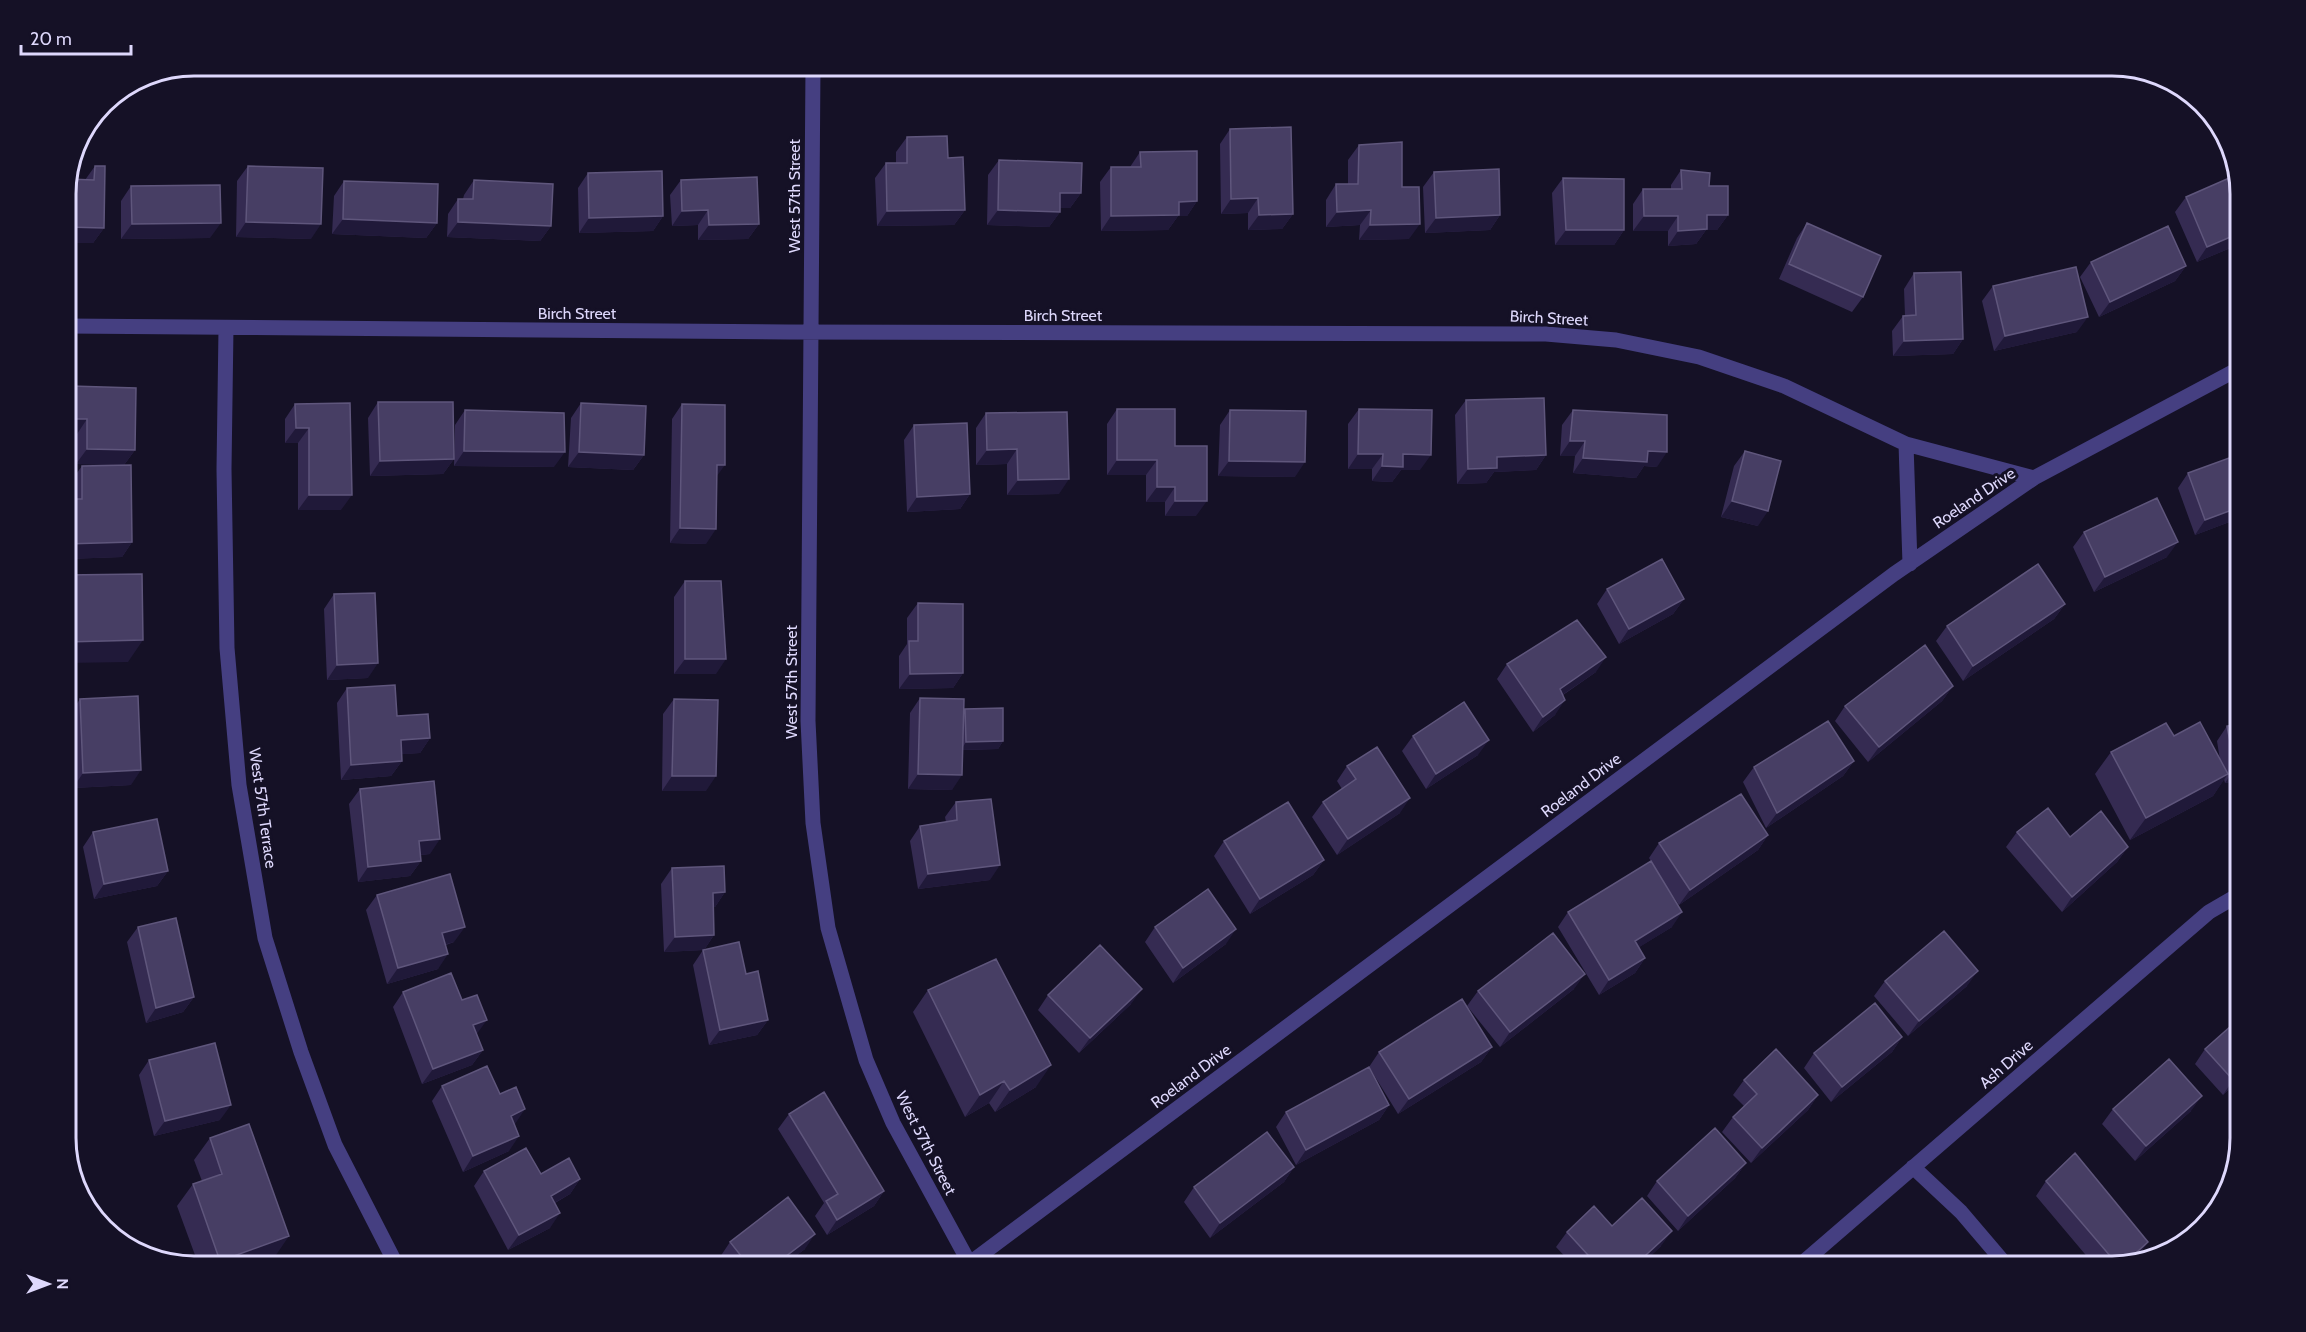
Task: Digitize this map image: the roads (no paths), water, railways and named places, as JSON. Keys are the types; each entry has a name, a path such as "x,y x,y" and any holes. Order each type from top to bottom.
{"street":[{"name":"West 57th Street","path":"813,77 808,721 813,823 828,928 866,1060 893,1124 964,1256"},
{"name":"Birch Street","path":"77,327 1546,334 1616,340 1699,357 1784,386 1906,444 2034,478"},
{"name":"West 57th Terrace","path":"226,328 224,469 227,648 239,785 265,938 301,1052 335,1145 392,1256"},
{"name":"Roeland Drive","path":"981,1256 1910,564 2034,478 2229,374"},
{"path":"1906,444 1910,564"},
{"name":"Ash Drive","path":"1811,1256 2210,912 2230,900"},
{"path":"1914,1167 1961,1212 1998,1256"}]}
